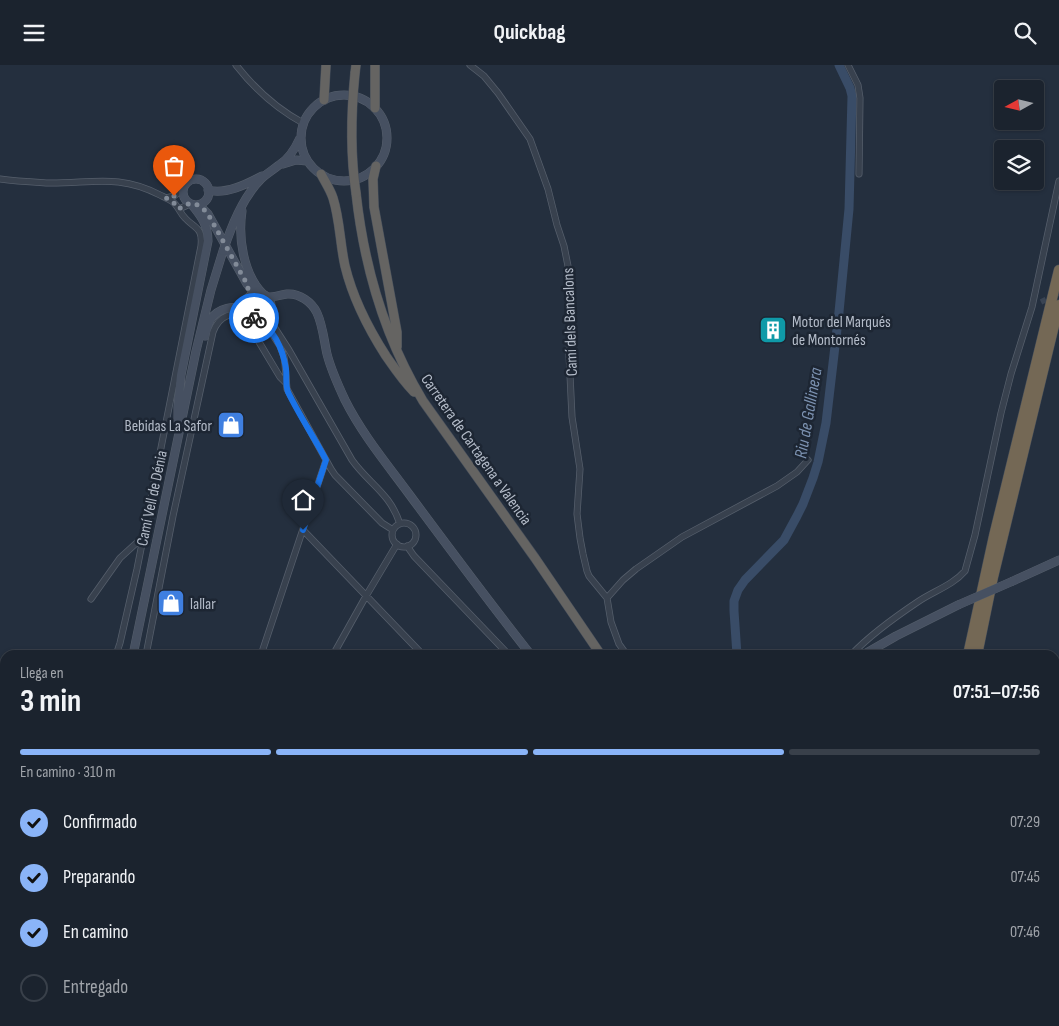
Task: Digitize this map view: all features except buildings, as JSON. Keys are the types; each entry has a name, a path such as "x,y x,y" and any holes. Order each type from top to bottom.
{"highway":[{"path":"324,99 326,65"},
{"path":"375,65 375,109"},
{"name":"Carretera de Cartagena a Valencia","path":"355,69 351,138 359,220 367,261 397,352 423,401 535,558 598,650"},
{"path":"376,166 373,179 374,207 397,332 397,352"},
{"path":"321,174 334,200 345,265 360,311 374,338 403,382 423,401"},
{"path":"969,650 992,545 1059,270"},
{"path":"978,650 993,577 1059,305"}],"main road":[{"path":"339,95 355,96 369,103 380,115 384,123 387,139 385,149 382,158 367,174 356,179 344,181 332,179 321,174 307,161 302,150 303,123 315,105 324,99 339,95"},
{"path":"134,650 204,317 223,251 245,202 254,188 260,180 292,153 301,138"},
{"path":"281,164 296,160 307,161"},
{"path":"208,190 218,192 228,190 272,170"},
{"path":"196,204 208,196 206,184 200,180 188,182 180,191 185,199 196,204 208,214 247,284 251,289 263,295"},
{"path":"245,202 241,225 243,251 250,275 263,295 269,310"},
{"path":"178,439 181,375 208,241 205,224 196,204"},
{"path":"247,284 248,297 246,303 250,316 256,318 263,317 273,301 280,296"},
{"path":"248,297 252,295 297,295 313,307 321,325 334,374 355,419 421,511 527,650"},
{"path":"178,439 191,398 210,321 214,315 224,309 238,308 247,311"},
{"path":"872,650 958,605 1059,560"}],"street":[{"path":"236,65 248,80 270,100 303,123"},
{"name":"Camí dels Bancalons","path":"470,65 484,76 498,93 530,139 548,189 564,247 570,285 569,354 572,417 580,469 577,514 580,539 590,576 607,598"},
{"path":"848,65 858,85 860,97 859,174"},
{"name":"Camí Vell de Dénia","path":"0,179 46,183 94,180 120,181 140,186 173,202 185,219 196,227 202,238 137,569 118,650"},
{"path":"856,650 894,618 965,571 975,535 1001,413 1032,307 1059,181"},
{"path":"166,198 180,191"},
{"path":"173,202 180,191"},
{"path":"179,209 184,205 196,204"},
{"path":"269,310 271,321 290,350 352,460 388,500 400,524"},
{"path":"147,650 173,516 213,332 218,322 228,315 232,315 239,316 248,323 280,377 286,383"},
{"path":"256,318 269,329 282,351 289,393 335,475 382,523 393,530"},
{"path":"263,650 326,460"},
{"path":"624,650 611,622 607,598 623,581 636,569 682,537 777,486 797,472 808,460"},
{"path":"406,523 416,533 414,541 402,547 392,537 393,530 400,524 406,523"},
{"path":"303,530 418,650"},
{"path":"91,599 120,558 143,537"},
{"path":"336,650 397,544"},
{"path":"407,546 414,556 504,650"}],"waterway":[{"name":"Riu de Gallinera","path":"737,650 734,601 738,590 745,580 784,540 797,516 818,462 826,423 849,209 852,96 839,65"}],"tunnel":[{"path":"1041,302 1059,293"}],"way so far":[{"path":"174,196 166,198 179,209 184,205 199,205 208,214 247,284 249,295 246,301 246,309 248,314 254,318"}],"place":[{"name":"Motor del Marqués de Montornés","path":"773,330"},
{"name":"Bebidas La Safor","path":"231,425"},
{"name":"lallar","path":"171,603"}],"route":[{"path":"254,318 269,329 280,346 284,357 287,389 326,460 303,530"}]}
